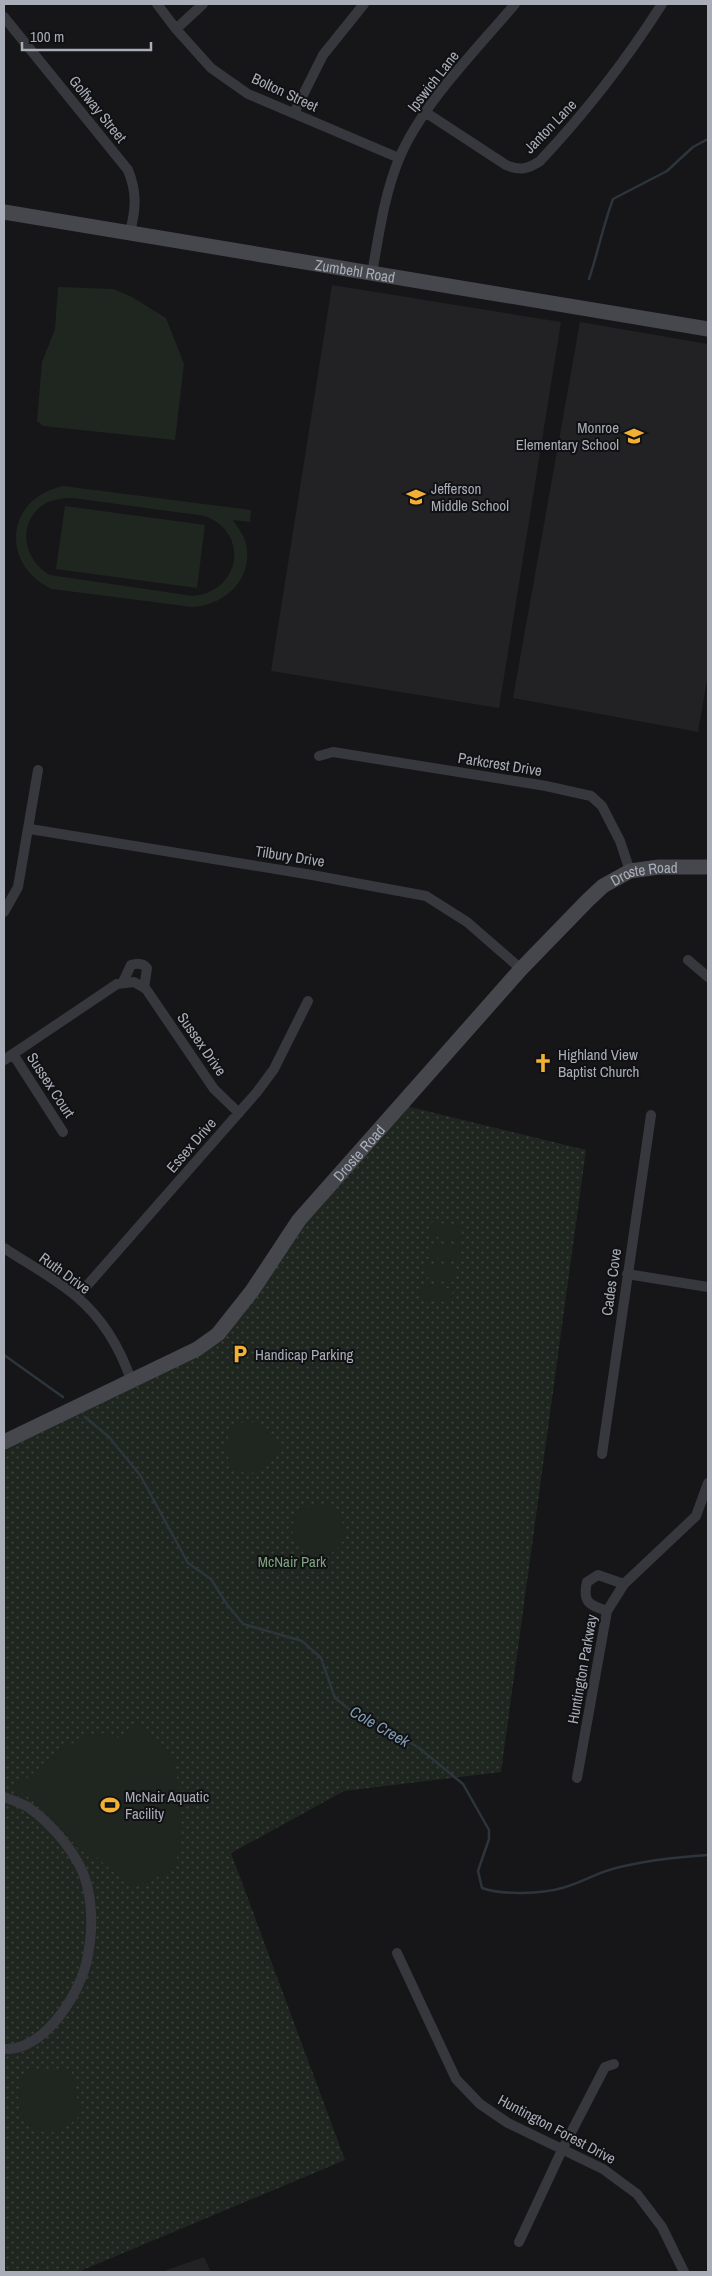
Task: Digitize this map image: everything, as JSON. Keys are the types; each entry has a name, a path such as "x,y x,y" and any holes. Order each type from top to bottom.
{"street":[{"name":"Bolton Street","path":"157,4 176,29 212,68 248,94 399,158"},
{"path":"176,29 203,4"},
{"path":"294,114 323,56 364,4"},
{"name":"Ipswich Lane","path":"372,274 383,206 399,158 425,112 515,4"},
{"name":"Janton Lane","path":"425,112 506,165 515,169 533,166 582,116 636,44 662,4"},
{"name":"Golfway Street","path":"4,17 128,170 134,185 136,208 130,232"},
{"name":"Zumbehl Road","path":"4,212 708,329"},
{"name":"Parkcrest Drive","path":"319,756 333,752 546,786 591,796 604,809 620,841 630,871"},
{"path":"4,912 18,887 30,829 38,770"},
{"name":"Tilbury Drive","path":"30,829 312,874 426,896 467,922 521,970"},
{"name":"Droste Road","path":"4,1442 197,1349 218,1334 252,1291 299,1220 521,970 603,886 630,871 659,867 708,867"},
{"path":"688,960 708,977"},
{"path":"8,1057 117,984 134,982 144,988 147,968 144,965 132,965 123,982"},
{"name":"Sussex Drive","path":"144,988 214,1089 239,1113"},
{"name":"Essex Drive","path":"77,1297 239,1113 274,1069 308,1001"},
{"name":"Sussex Court","path":"8,1057 63,1132"},
{"name":"Cades Cove","path":"602,1454 651,1115"},
{"name":"Ruth Drive","path":"4,1248 77,1297 105,1327 123,1357 131,1380"},
{"path":"627,1274 708,1287"},
{"name":"Huntington Parkway","path":"577,1778 607,1611 624,1584 696,1516 708,1483"},
{"path":"607,1611 591,1605 586,1600 587,1582 598,1575 624,1584"},
{"path":"4,1797 27,1806 50,1824 72,1852 87,1884 92,1924 85,1966 55,2022 37,2039 27,2045 4,2049"},
{"name":"Huntington Forest Drive","path":"397,1953 456,2079 480,2104 508,2123 603,2168 637,2194 662,2227 684,2272"},
{"path":"518,2242 604,2067 614,2064"}],"shaded area":[{"name":"Jefferson Middle School","path":"332,285 561,322 499,708 271,671"},
{"name":"Monroe Elementary School","path":"580,322 708,344 708,674 698,732 513,698"},
{"path":"204,2257 211,2272 161,2272"}],"green space":[{"path":"58,287 113,289 132,297 166,318 184,364 175,440 43,426 37,421 42,362 55,329"},
{"path":"63,486 251,510 250,522 233,520 246,544 247,557 241,579 225,596 215,602 192,607 52,589 35,578 24,564 17,549 16,533 20,518 29,504 44,493","holes":["73,498 205,516 219,524 229,535 234,547 234,560 230,573 221,584 209,592 193,596 50,575 35,562 27,546 27,527 31,518 41,507 58,499"]},
{"path":"65,506 205,525 197,588 56,569"},
{"name":"McNair Park","path":"402,1105 586,1150 501,1772 344,1791 231,1853 345,2160 78,2272 4,2272 4,1442 218,1334 299,1220"},
{"path":"432,1222 463,1226 460,1241 430,1236"},
{"path":"429,1243 460,1247 458,1261 427,1257"},
{"path":"426,1263 457,1268 454,1282 424,1277"},
{"path":"423,1284 453,1289 451,1303 420,1298"},
{"path":"245,1421 256,1423 265,1428 279,1443 279,1452 264,1467 258,1471 248,1473 240,1471 233,1465 228,1457 226,1447 228,1437 234,1428"},
{"path":"330,1505 339,1510 344,1531 343,1541 336,1550 323,1556 312,1557 303,1552 296,1544 293,1534 293,1523 298,1514 307,1507"},
{"name":"McNair Aquatic Facility","path":"138,1723 174,1755 181,1806 182,1831 175,1869 135,1887 126,1883 86,1848 80,1850 39,1805 14,1787 80,1739 105,1733 120,1738"},
{"path":"34,2070 71,2070 81,2115 62,2129 42,2132 27,2122 22,2113 18,2094 20,2084"}],"waterway":[{"path":"589,279 613,199 667,171 693,147 708,139"},
{"name":"Cole Creek","path":"4,1355 63,1397"},
{"name":"Cole Creek","path":"85,1417 109,1437 140,1475 188,1563 211,1579 226,1603 243,1624 302,1641 321,1658 335,1698 355,1714 389,1729 419,1748 463,1784 489,1830 489,1839 478,1871 482,1888 510,1893 544,1892 569,1886 603,1872 628,1865 662,1859 708,1855"}],"place":[{"name":"Monroe Elementary School","path":"634,436"},
{"name":"Jefferson Middle School","path":"416,497"},
{"name":"Highland View Baptist Church","path":"543,1063"},
{"name":"Handicap Parking","path":"240,1354"},
{"name":"McNair Aquatic Facility","path":"110,1805"}]}
